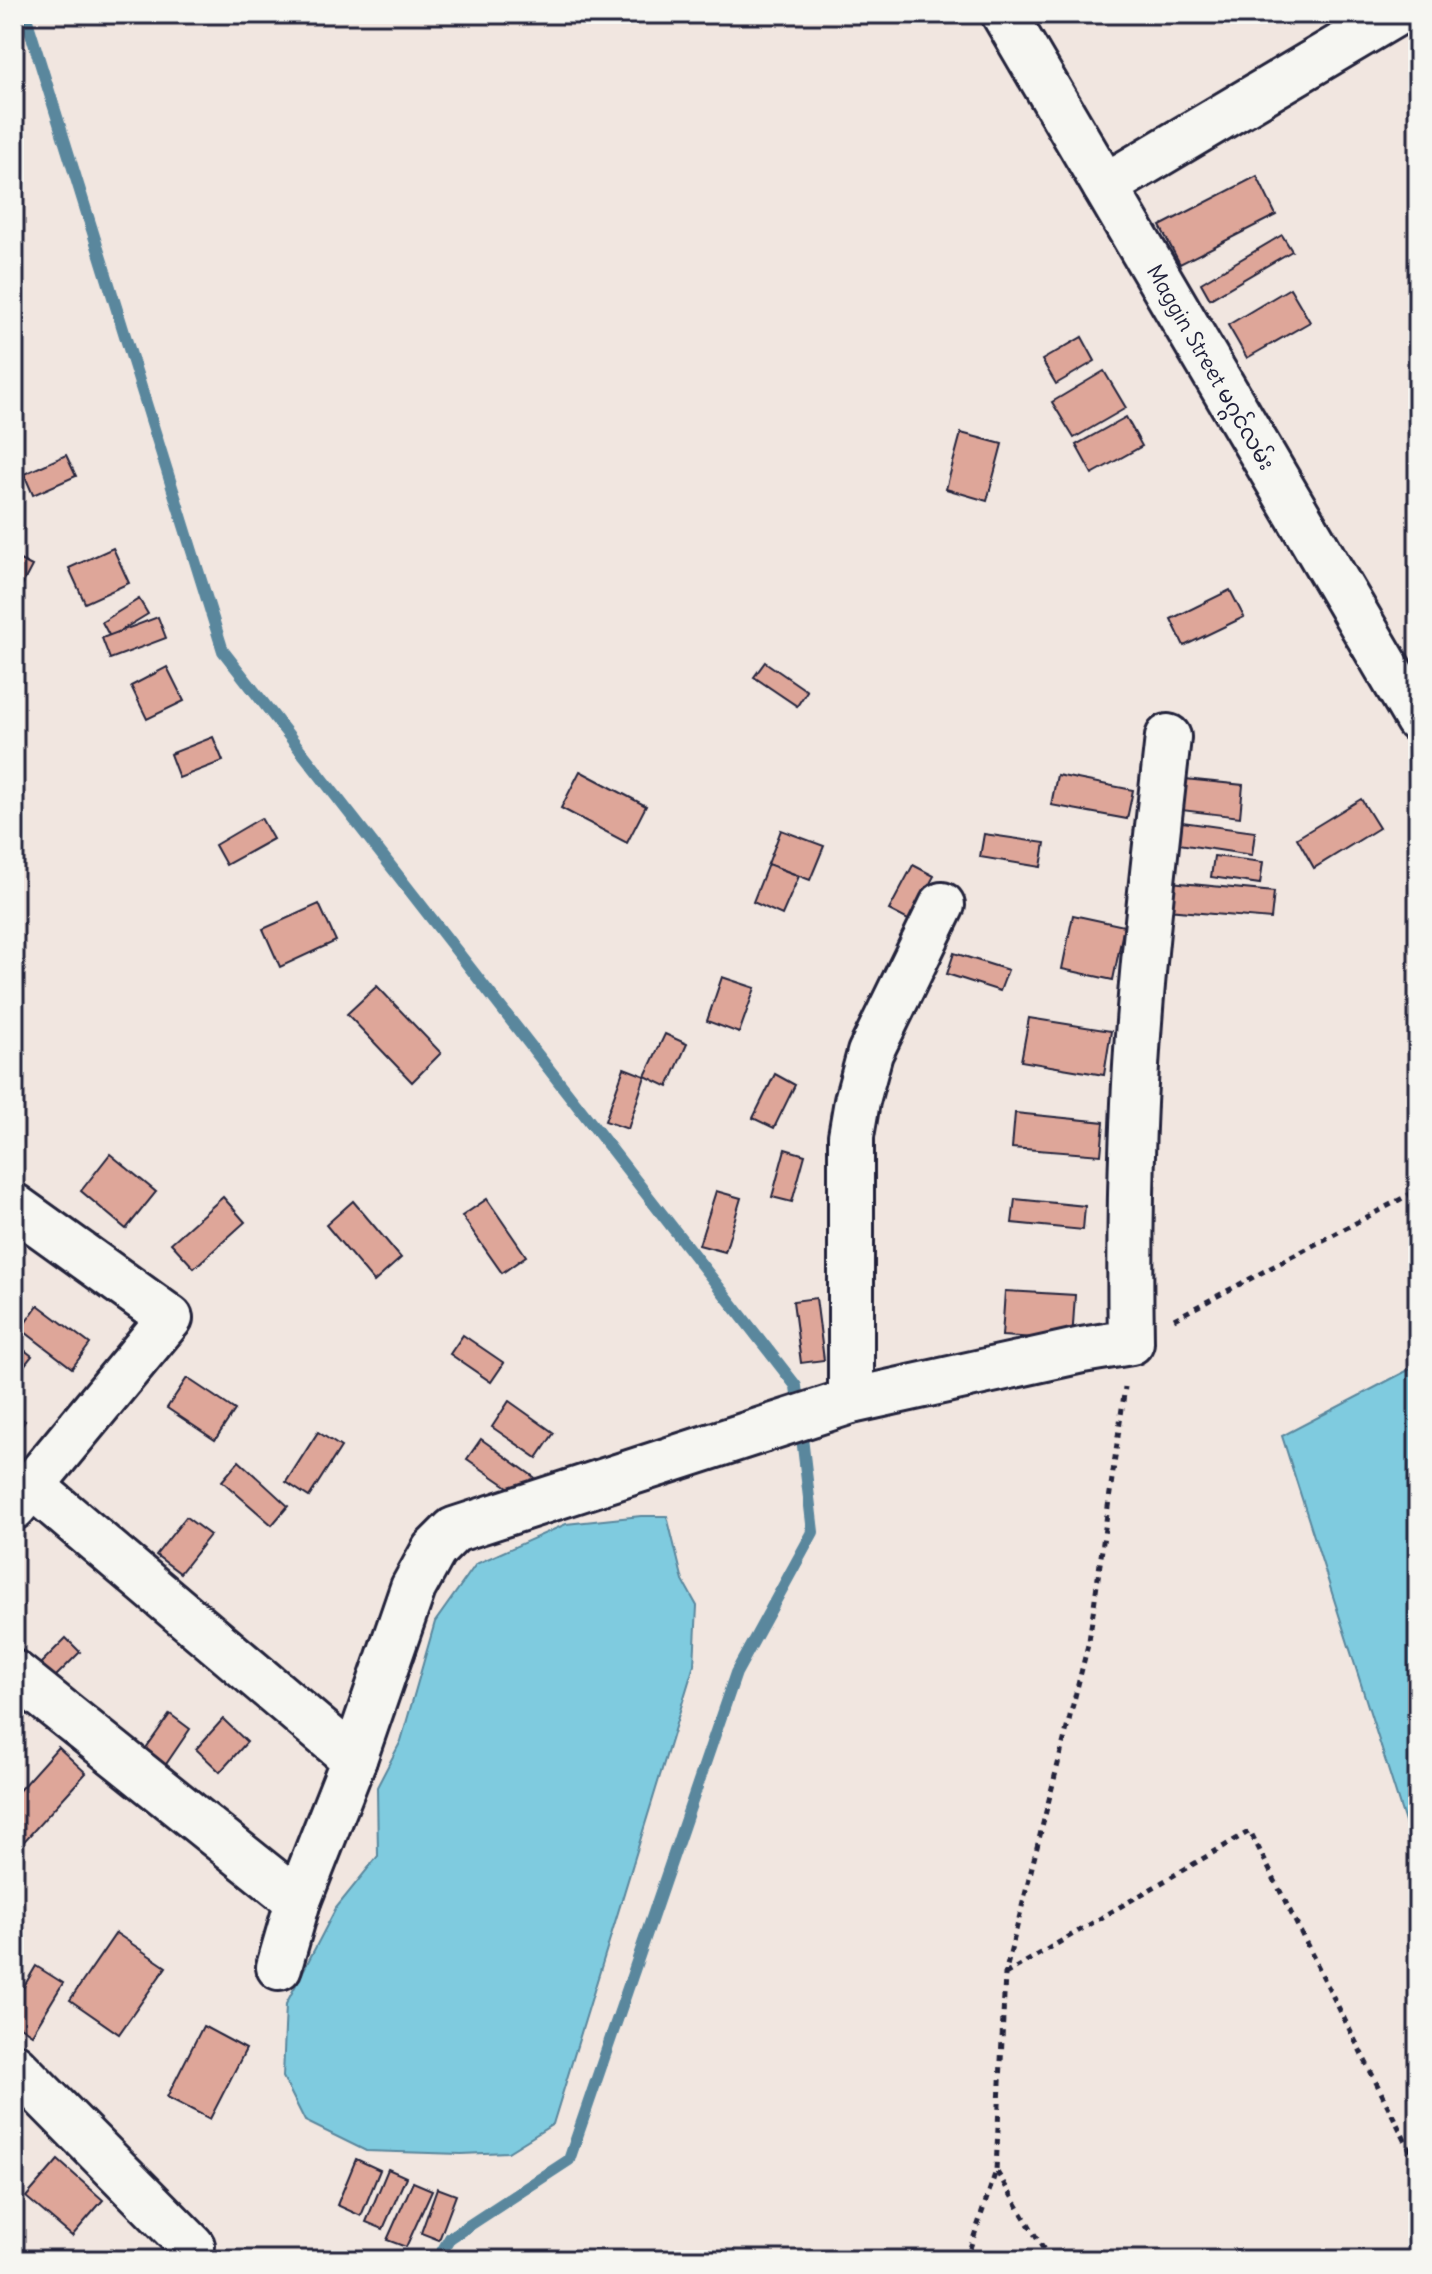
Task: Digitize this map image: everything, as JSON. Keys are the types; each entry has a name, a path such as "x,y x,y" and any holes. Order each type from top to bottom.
{"street":[{"name":"Maggin Street မဂ္ဂင်လမ်း","path":"1004,14 1418,720"},
{"path":"1105,186 1395,14"},
{"path":"279,1967 298,1901 354,1759 413,1588 434,1550 454,1530 851,1401 1131,1342 1130,1256 1140,1008 1168,737"},
{"path":"851,1401 853,1124 870,1053 942,905"},
{"path":"14,1206 170,1318 23,1496 354,1759"},
{"path":"14,1673 298,1901"},
{"path":"14,2066 192,2246"}],"path":[{"path":"966,2260 996,2171 1005,1974 1089,1641 1131,1342 1418,1190"},
{"path":"1005,1974 1250,1831 1418,2166"},
{"path":"996,2171 1050,2260"}],"water":[{"path":"1418,1365 1418,1863 1282,1436"},
{"path":"667,1516 683,1581 697,1606 694,1665 553,2124 508,2152 461,2154 366,2151 305,2121 283,2077 286,2004 336,1908 378,1856 377,1787 401,1741 435,1622 476,1564 566,1524"}],"building":[{"path":"1257,176 1276,215 1180,264 1160,226"},
{"path":"1282,235 1292,251 1210,299 1201,283"},
{"path":"1290,288 1310,322 1247,358 1228,325"},
{"path":"1082,337 1095,361 1056,384 1042,360"},
{"path":"1104,371 1126,408 1074,438 1052,402"},
{"path":"1126,417 1142,446 1092,474 1076,445"},
{"path":"961,433 1002,444 987,501 946,489"},
{"path":"66,455 76,476 33,495 24,474"},
{"path":"113,548 129,583 85,603 69,568"},
{"path":"14,557 32,566 21,587 14,583"},
{"path":"1230,590 1244,617 1184,646 1171,619"},
{"path":"139,599 148,614 110,637 102,622"},
{"path":"158,617 166,638 110,659 102,638"},
{"path":"765,662 807,691 797,706 754,677"},
{"path":"167,667 184,701 147,719 131,686"},
{"path":"213,737 223,761 179,778 170,754"},
{"path":"580,771 646,806 627,843 561,808"},
{"path":"1057,775 1133,790 1127,819 1051,805"},
{"path":"1185,779 1243,785 1240,817 1181,810"},
{"path":"1361,799 1379,828 1314,868 1297,838"},
{"path":"261,818 273,839 226,865 215,845"},
{"path":"1175,821 1255,832 1252,855 1172,843"},
{"path":"781,830 824,846 810,880 768,864"},
{"path":"984,834 1045,843 1041,867 980,857"},
{"path":"1214,856 1263,862 1260,884 1211,877"},
{"path":"768,864 799,876 782,915 753,902"},
{"path":"913,865 934,876 910,921 889,910"},
{"path":"1170,882 1274,892 1271,919 1167,910"},
{"path":"319,904 336,941 280,967 263,929"},
{"path":"1073,915 1124,926 1113,980 1062,969"},
{"path":"954,953 1008,970 1000,991 947,974"},
{"path":"722,977 755,988 739,1033 707,1021"},
{"path":"377,986 441,1053 412,1082 347,1014"},
{"path":"1029,1018 1111,1031 1104,1075 1021,1061"},
{"path":"665,1034 687,1044 668,1087 645,1076"},
{"path":"624,1068 645,1076 628,1129 605,1121"},
{"path":"775,1074 795,1085 774,1128 753,1118"},
{"path":"1015,1113 1104,1122 1101,1155 1012,1148"},
{"path":"785,1149 805,1155 792,1202 772,1197"},
{"path":"110,1154 156,1192 126,1229 81,1191"},
{"path":"716,1191 741,1198 725,1252 699,1245"},
{"path":"223,1197 245,1222 194,1268 171,1243"},
{"path":"487,1199 526,1256 502,1273 462,1216"},
{"path":"1015,1199 1085,1206 1083,1230 1012,1223"},
{"path":"353,1201 401,1258 374,1282 326,1225"},
{"path":"1005,1291 1075,1295 1072,1340 1002,1336"},
{"path":"816,1298 824,1360 801,1363 793,1301"},
{"path":"38,1305 90,1344 72,1368 21,1329"},
{"path":"463,1335 504,1363 491,1382 450,1354"},
{"path":"14,1342 32,1356 15,1377 14,1377"},
{"path":"187,1378 235,1410 215,1440 167,1408"},
{"path":"509,1401 554,1433 537,1458 492,1427"},
{"path":"14,1413 25,1421 14,1437"},
{"path":"318,1432 341,1447 309,1497 286,1482"},
{"path":"481,1439 534,1477 521,1496 467,1459"},
{"path":"239,1461 288,1506 272,1525 222,1481"},
{"path":"186,1517 210,1535 180,1573 156,1555"},
{"path":"66,1638 80,1652 49,1683 35,1669"},
{"path":"170,1714 190,1729 160,1773 139,1758"},
{"path":"223,1719 247,1742 220,1772 196,1749"},
{"path":"58,1747 86,1773 19,1847 14,1843 14,1796"},
{"path":"116,1933 166,1967 119,2034 70,2000"},
{"path":"36,1966 63,1983 32,2034 14,2022 14,2003"},
{"path":"203,2026 246,2049 210,2119 167,2097"},
{"path":"356,2159 380,2170 361,2216 337,2205"},
{"path":"58,2160 103,2200 72,2236 26,2197"},
{"path":"388,2169 406,2177 383,2229 366,2222"},
{"path":"413,2182 432,2190 406,2247 387,2240"},
{"path":"437,2188 456,2195 439,2240 421,2233"}],"waterway":[{"path":"25,14 223,651 796,1386 813,1532 736,1673 569,2160 450,2238 437,2260"}]}
